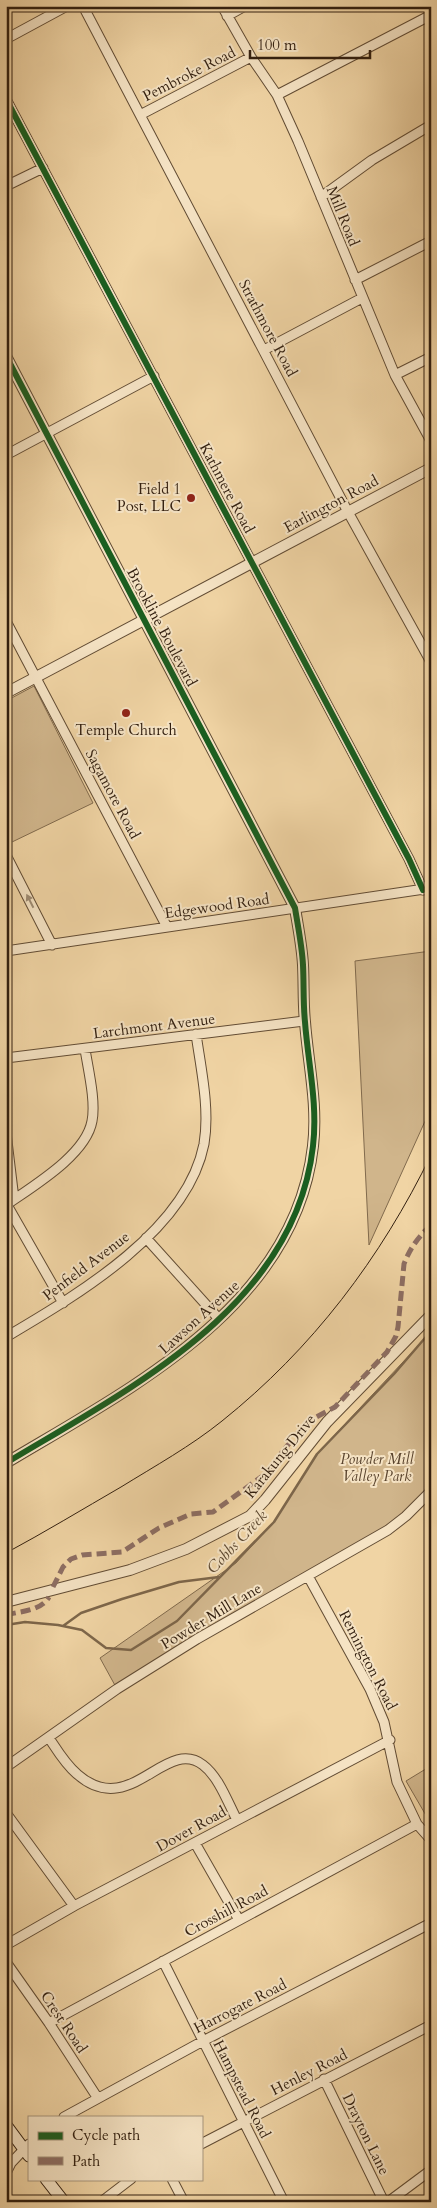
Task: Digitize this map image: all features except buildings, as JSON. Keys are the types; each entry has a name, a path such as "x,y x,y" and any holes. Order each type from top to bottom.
{"main road":[{"path":"6,2126 27,2150"},
{"path":"47,2180 64,2202"}],"street":[{"path":"6,39 67,6"},
{"name":"Strathmore Road","path":"83,6 348,512 431,662"},
{"name":"Mill Road","path":"222,6 251,58 277,95 395,375 431,441"},
{"path":"228,16 245,6"},
{"path":"277,95 431,15"},
{"name":"Pembroke Road","path":"140,115 251,58"},
{"name":"Kathmere Road","path":"6,99 427,889"},
{"path":"321,197 372,160 431,125"},
{"path":"6,186 43,168"},
{"path":"355,280 431,241"},
{"path":"264,350 362,298"},
{"name":"Brookline Boulevard","path":"6,356 295,908"},
{"path":"395,375 431,357"},
{"path":"6,455 154,376"},
{"name":"Earlington Road","path":"6,693 431,468"},
{"name":"Sagamore Road","path":"6,621 167,928"},
{"path":"6,855 52,945"},
{"name":"Edgewood Road","path":"6,951 427,889"},
{"name":"Lawson Avenue","path":"6,1463 122,1393 173,1359 219,1319 259,1277 278,1249 298,1205 308,1174 313,1147 315,1113 304,1020 303,963 295,908"},
{"name":"Larchmont Avenue","path":"6,1058 304,1020"},
{"name":"Penfield Avenue","path":"6,1337 63,1303 108,1271 146,1238 175,1206 188,1186 204,1144 204,1093 196,1034"},
{"path":"9,1203 62,1164 88,1135 93,1119 85,1049"},
{"path":"6,1132 9,1203 63,1303"},
{"path":"146,1238 219,1319"},
{"name":"Karakung Drive","path":"6,1602 130,1570 186,1549 250,1516 270,1495 321,1429 431,1315"},
{"name":"Powder Mill Lane","path":"6,1767 117,1689 197,1639 388,1530 431,1492"},
{"name":"Remington Road","path":"308,1576 370,1689 390,1740 396,1782 417,1824 431,1840"},
{"path":"49,1738 76,1774 106,1788 122,1788 174,1760 189,1759 198,1762 213,1776 237,1820"},
{"name":"Dover Road","path":"6,1945 74,1906 390,1740"},
{"path":"6,1813 74,1906"},
{"name":"Crosshill Road","path":"49,2023 417,1824"},
{"path":"195,1843 239,1920"},
{"name":"Harrogate Road","path":"66,2116 97,2097 203,2041 431,1923"},
{"name":"Hampstead Road","path":"163,1961 284,2202"},
{"name":"Crest Road","path":"6,1962 49,2023 97,2097"},
{"name":"Henley Road","path":"202,2143 431,2025"},
{"name":"Drayton Lane","path":"324,2079 386,2202"},
{"path":"6,2173 27,2150"},
{"path":"386,2202 431,2170"},
{"path":"101,2202 130,2180"},
{"path":"173,2180 184,2202"}],"green space":[{"path":"34,686 93,803 12,842 6,832 6,701"},
{"path":"431,951 431,1108 369,1245 355,961"},
{"name":"Powder Mill Valley Park","path":"431,1332 431,1491 406,1516 117,1689 100,1658 236,1563 274,1522 317,1454"},
{"path":"429,1767 431,1769 431,1824 406,1781"}],"waterway":[{"name":"Cobbs Creek","path":"6,1625 25,1622 58,1625 82,1630 106,1648 131,1650 177,1621 274,1522 317,1454 394,1374 431,1331"},
{"name":"Cobbs Creek","path":"63,1626 81,1613 122,1599 179,1582 219,1577"}],"tram line":[{"path":"6,1553 121,1487 185,1447 222,1421 286,1364 342,1300 367,1265 390,1230 431,1155"}],"marked path":[{"path":"53,1587 63,1567 71,1559 82,1555 122,1552 159,1528 191,1514 213,1512 275,1467 282,1452 307,1422 335,1407 387,1352 396,1336 398,1327 404,1264 415,1243 431,1225"},
{"path":"6,1615 36,1608 49,1597"}],"cycle path":[{"path":"6,99 409,859 423,890"},
{"path":"6,356 295,908 301,944 304,1015 314,1115 313,1146 300,1203 275,1253 240,1298 199,1337 152,1373 103,1405 6,1463"}],"place":[{"name":"Field 1 Post, LLC","path":"191,498"},
{"name":"Temple Church","path":"126,713"}]}
